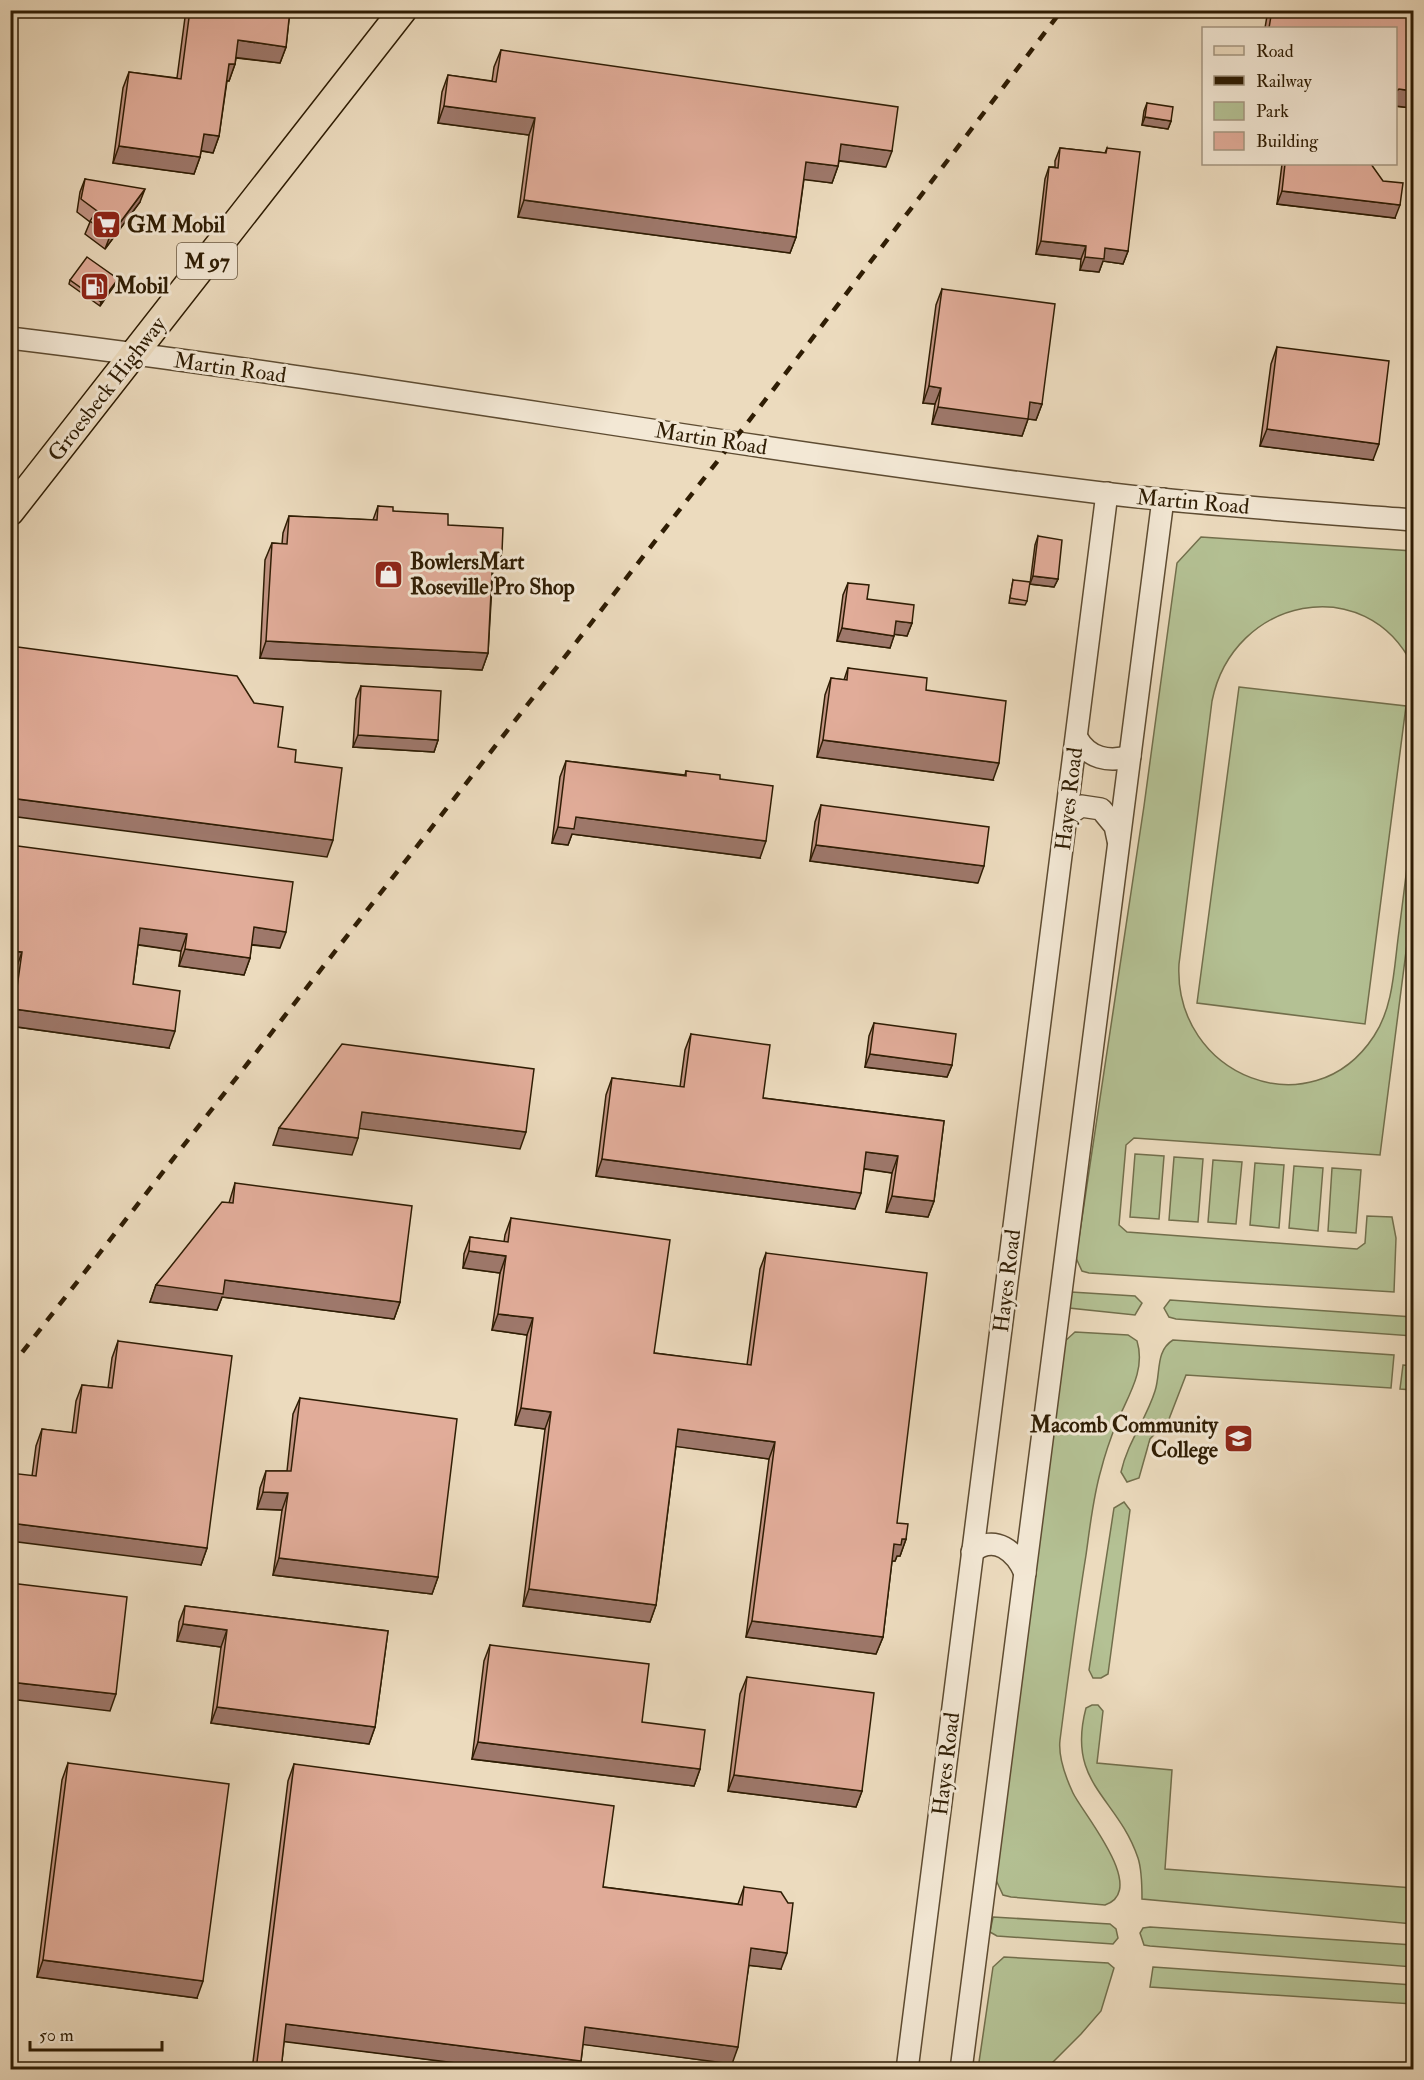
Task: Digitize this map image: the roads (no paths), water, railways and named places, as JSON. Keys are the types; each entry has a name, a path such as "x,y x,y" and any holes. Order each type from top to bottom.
{"main road":[{"name":"Groesbeck Highway","path":"10,512 403,10"}],"street":[{"name":"Martin Road","path":"10,338 535,411 732,443 1107,493 1413,520"},
{"name":"Hayes Road","path":"907,2070 1068,815 1107,493"},
{"path":"961,2070 1163,499"},
{"path":"1077,738 1085,749 1100,758 1120,759 1130,756"},
{"path":"1068,815 1081,806 1101,809 1115,826 1118,850"},
{"path":"972,1552 984,1545 1001,1546 1019,1560 1025,1573"}],"railway":[{"path":"10,1368 773,390 1062,10"}],"place":[{"name":"GM Mobil","path":"106,225"},
{"name":"Mobil","path":"94,286"},
{"name":"BowlersMart Roseville Pro Shop","path":"389,575"},
{"name":"Macomb Community College","path":"1239,1438"}]}
